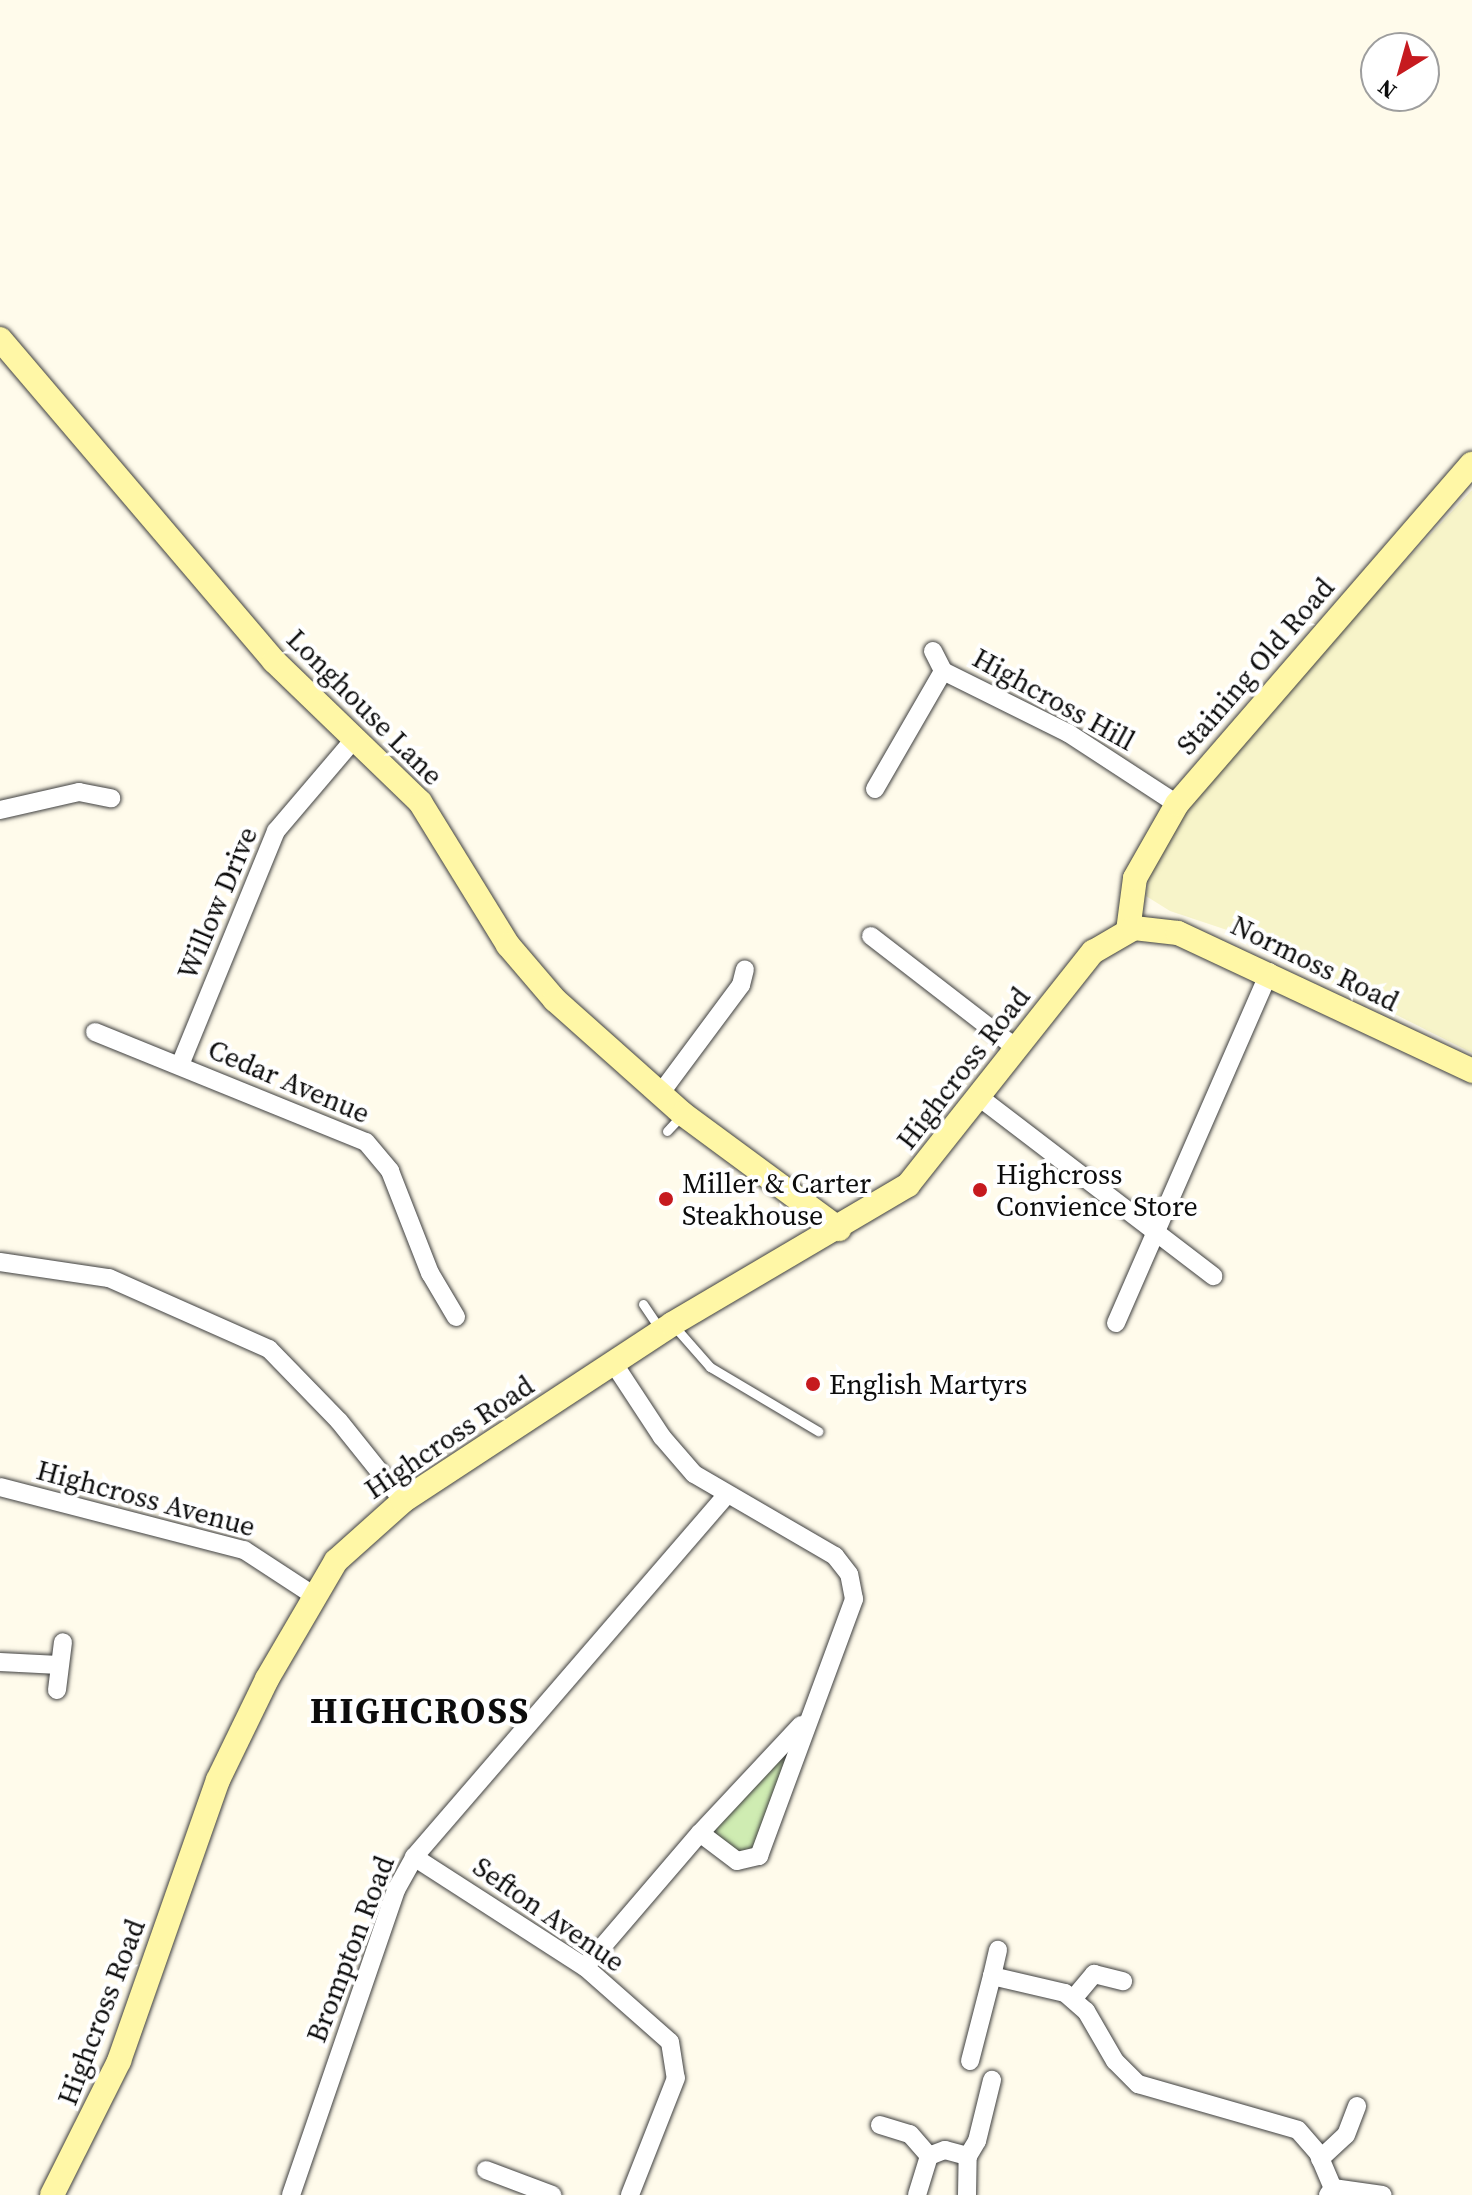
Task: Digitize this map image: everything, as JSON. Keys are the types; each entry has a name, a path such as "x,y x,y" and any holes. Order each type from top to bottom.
{"main road":[{"name":"Longhouse Lane","path":"0,339 239,622 301,690 356,737 420,802 532,976 660,1094 675,1122 839,1229"},
{"name":"Staining Old Road","path":"1128,931 1135,878 1177,804 1472,464"},
{"name":"Normoss Road","path":"1128,931 1178,933 1269,972 1472,1071"},
{"name":"Highcross Road","path":"53,2195 119,2061 218,1780 313,1595 353,1542 403,1501 666,1327 772,1262 839,1229 908,1185 1093,952 1128,931"}],"street":[{"name":"Highcross Hill","path":"933,651 943,671 1068,733 1177,804"},
{"name":"Highcross Hill","path":"875,789 943,671"},
{"name":"Willow Drive","path":"180,1065 276,831 356,737"},
{"path":"0,810 79,792 111,798"},
{"path":"871,936 1016,1048"},
{"path":"660,1094 741,985 745,969"},
{"path":"1116,1323 1269,972"},
{"name":"Cedar Avenue","path":"95,1032 180,1065 374,1149 390,1171 430,1273 456,1317"},
{"path":"979,1097 1155,1235 1213,1276"},
{"path":"0,1262 109,1278 269,1349 339,1421 403,1501"},
{"path":"614,1364 673,1452 726,1495 835,1556 849,1574 854,1599 803,1724 759,1856 737,1861 700,1833"},
{"name":"Highcross Avenue","path":"0,1487 244,1550 313,1595"},
{"name":"Brompton Road","path":"291,2195 396,1890 414,1857 726,1495"},
{"path":"57,1690 63,1642"},
{"path":"0,1662 59,1665"},
{"path":"585,1967 700,1833 803,1724"},
{"name":"Sefton Avenue","path":"414,1857 585,1967 670,2042 677,2066 630,2195"},
{"path":"970,2061 998,1950"},
{"path":"1073,1999 1094,1974 1123,1981"},
{"path":"992,1976 1073,1999 1115,2061 1138,2084 1298,2130 1320,2159 1331,2192 1383,2195"},
{"path":"967,2195 968,2156 977,2141 992,2080"},
{"path":"1320,2159 1346,2135 1357,2106"},
{"path":"880,2125 910,2134 929,2156"},
{"path":"929,2156 945,2150 968,2156"},
{"path":"917,2195 929,2156"},
{"path":"486,2170 552,2195"}],"lane":[{"path":"643,1304 710,1367 818,1431"}],"shaded area":[{"path":"1472,490 1472,1053 1230,931 1170,911 1146,896 1149,876 1171,828 1352,618"}],"green space":[{"path":"803,1724 750,1860 700,1833"}],"place":[{"name":"Highcross Convience Store","path":"980,1190"},
{"name":"Miller & Carter Steakhouse","path":"666,1199"},
{"name":"English Martyrs","path":"813,1384"}],"district":[{"name":"HIGHCROSS","path":"420,1711"}]}
